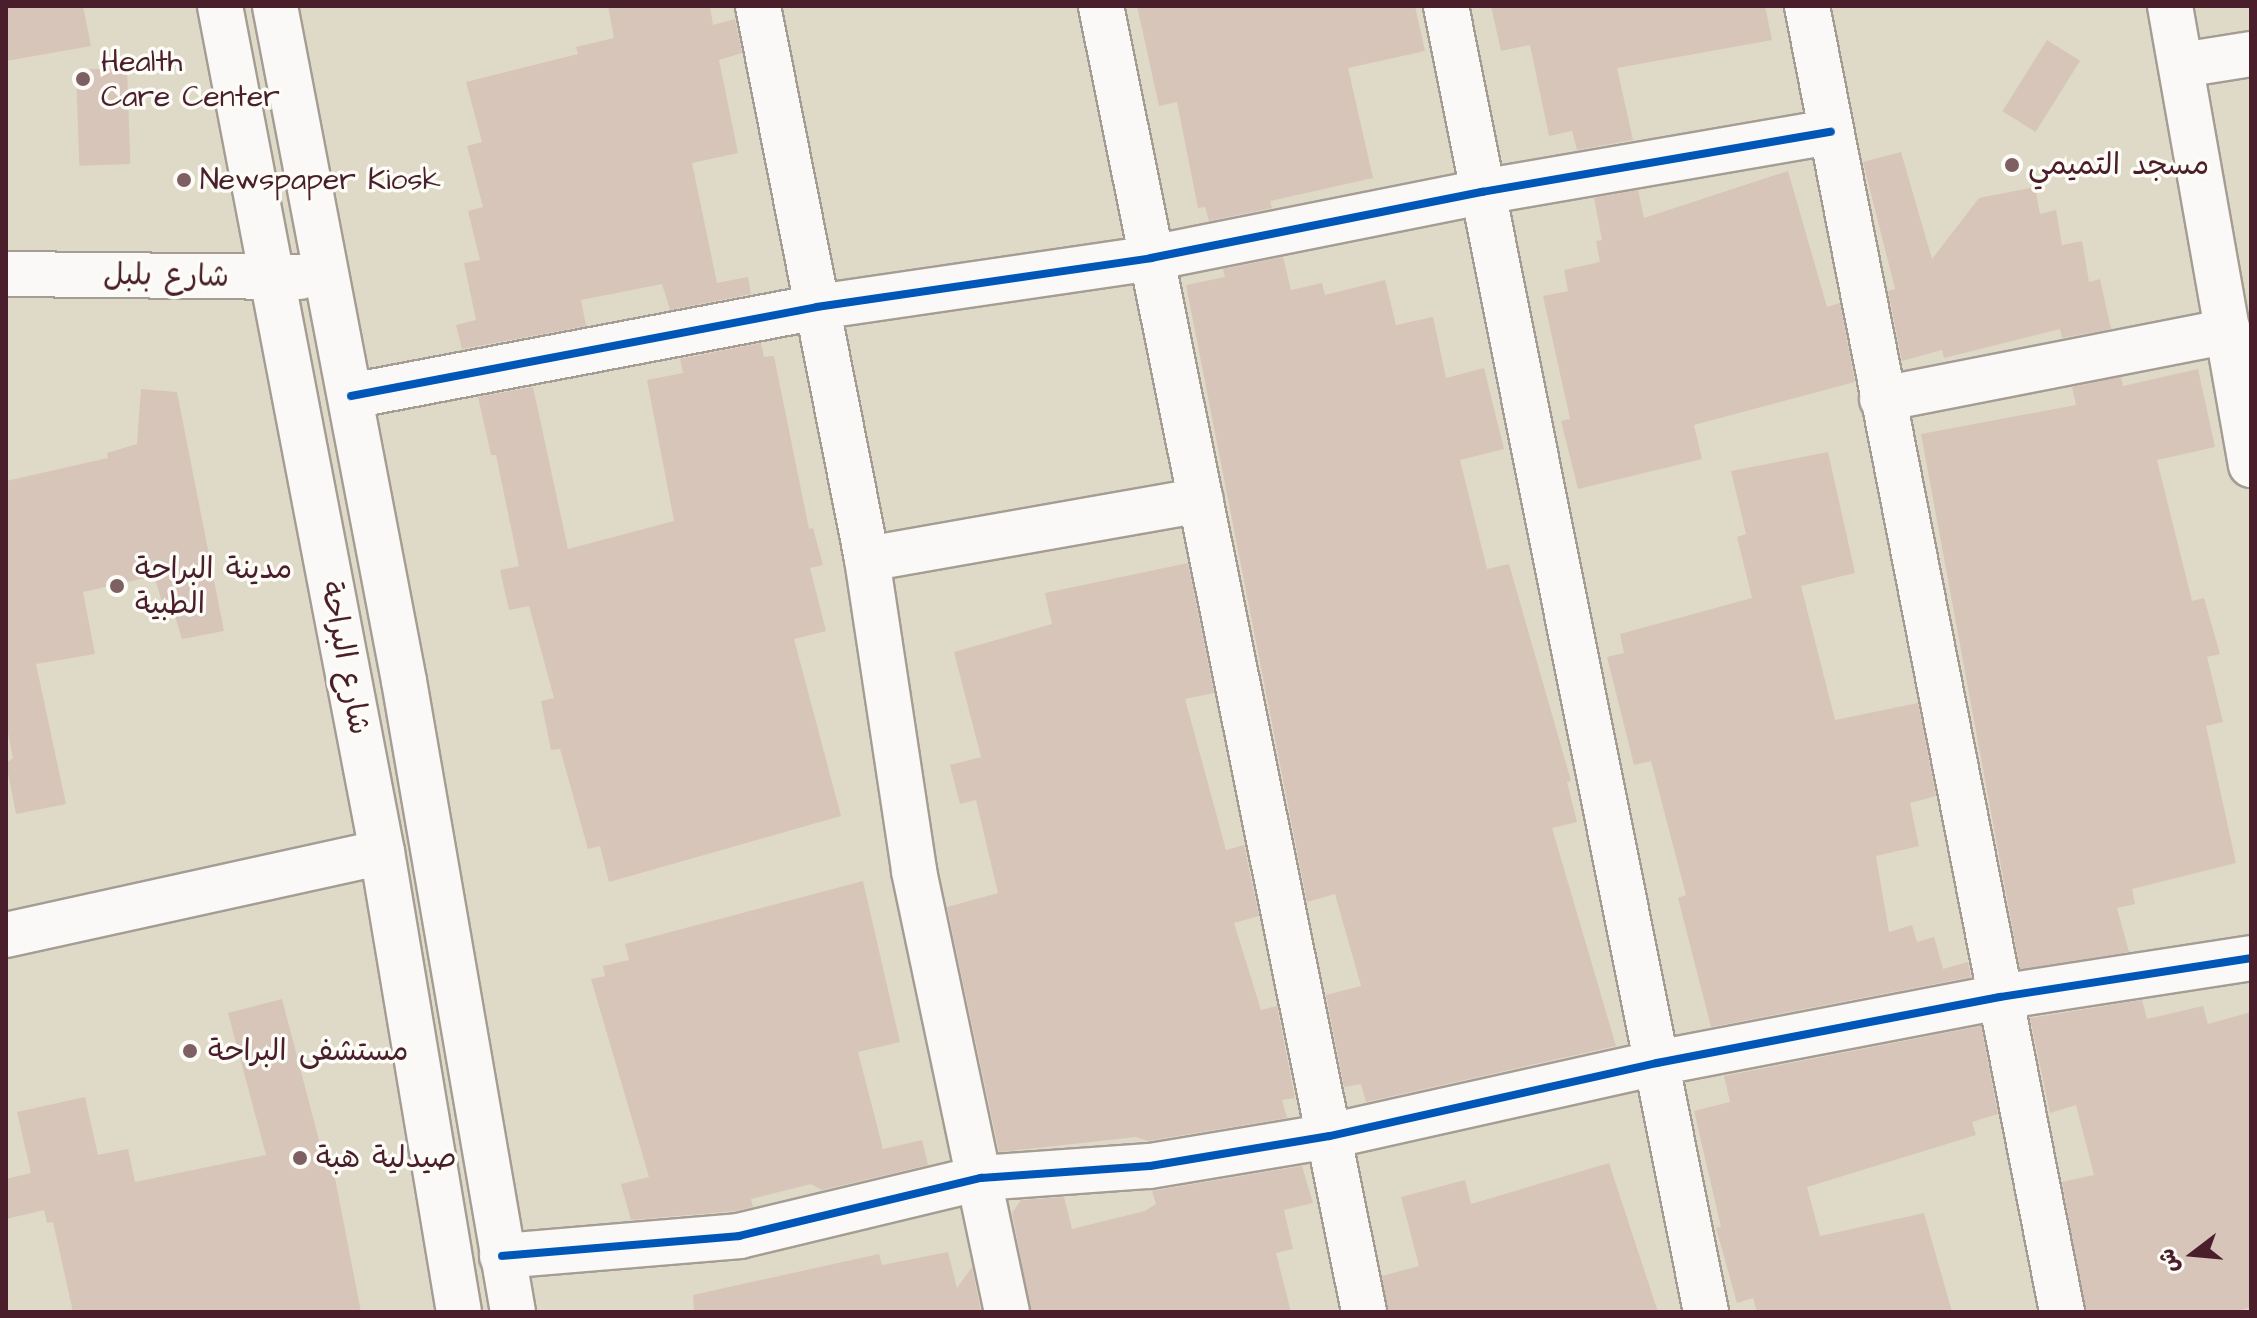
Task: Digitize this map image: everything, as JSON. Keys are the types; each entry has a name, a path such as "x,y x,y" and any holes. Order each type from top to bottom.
{"street":[{"name":"شارع البراحة","path":"220,6 382,852 459,1312"},
{"name":"شارع البراحة","path":"275,6 351,396 513,1312"},
{"path":"758,6 867,559 914,871 1007,1312"},
{"path":"1101,6 1364,1312"},
{"path":"1446,6 1706,1312"},
{"path":"1807,6 2062,1312"},
{"path":"2170,6 2251,465"},
{"path":"2182,65 2251,54"},
{"path":"351,396 817,307 1151,258 1482,192 1831,132"},
{"name":"شارع بلبل","path":"6,274 327,277"},
{"path":"1882,399 2228,331"},
{"path":"867,559 1201,500"},
{"path":"6,935 382,852"},
{"path":"502,1256 739,1236 981,1178 1150,1166 1330,1136 1657,1063 2000,997 2251,958"}],"building":[{"path":"6,6 83,6 91,46 6,61"},
{"path":"608,6 710,6 713,25 735,19 742,53 719,60 738,153 692,163 717,283 748,277 751,294 670,310 662,284 581,300 586,326 462,349 456,325 476,320 464,263 480,260 468,211 483,207 467,146 482,142 466,82 578,54 576,47 614,38"},
{"path":"1137,6 1415,6 1425,51 1348,68 1373,178 1270,201 1272,208 1209,221 1205,207 1198,208 1177,102 1159,106"},
{"path":"1491,6 1765,6 1772,40 1617,68 1633,140 1577,150 1572,131 1549,136 1530,45 1501,51"},
{"path":"2047,40 2080,61 2036,132 2002,111"},
{"path":"127,68 130,164 79,166 76,70"},
{"path":"1901,152 1932,259 1979,198 2035,187 2040,214 2056,210 2062,245 2082,241 2089,282 2100,279 2111,329 2062,338 2060,329 1944,358 1942,350 1902,361 1888,291 1895,289 1863,162"},
{"path":"1788,171 1827,307 1840,303 1855,382 1694,425 1702,459 1578,489 1561,421 1570,419 1543,296 1568,291 1564,270 1600,262 1596,241 1602,240 1594,198 1638,190 1644,218"},
{"path":"1283,257 1291,290 1322,283 1325,295 1385,280 1396,325 1433,317 1446,378 1484,368 1504,449 1460,460 1487,569 1509,564 1571,781 1567,782 1577,822 1552,828 1616,1046 1366,1102 1361,1084 1344,1087 1326,995 1361,986 1335,894 1307,902 1186,285 1225,277 1223,269"},
{"path":"761,343 764,357 774,356 809,529 813,528 823,565 810,568 826,631 794,639 841,816 609,882 600,846 588,849 560,749 551,750 541,701 554,698 529,606 509,610 500,570 519,566 496,455 491,455 478,397 533,387 568,549 674,521 647,380 683,373 680,359"},
{"path":"2198,369 2215,447 2157,460 2192,601 2204,598 2220,654 2207,657 2223,722 2206,726 2236,863 2132,889 2135,904 2117,908 2129,952 2020,969 1921,434 2076,405 2072,387 2121,377 2123,386"},
{"path":"141,389 177,392 224,631 182,639 172,606 164,608 154,576 83,592 95,654 36,664 66,804 16,814 6,763 13,758 6,723 6,481 108,458 107,453 137,444"},
{"path":"1828,452 1855,573 1801,586 1835,720 1918,703 1936,796 1910,803 1919,846 1876,856 1889,932 1912,925 1917,942 1934,937 1943,969 1968,962 1971,977 1711,1027 1678,898 1686,895 1651,761 1634,765 1607,657 1624,653 1620,634 1752,598 1737,537 1746,534 1731,471"},
{"path":"1188,563 1214,693 1185,699 1226,850 1244,845 1259,916 1234,923 1261,1010 1277,1006 1295,1098 1282,1100 1287,1118 1147,1141 1136,1137 999,1152 947,907 998,893 976,800 960,804 950,765 981,757 954,652 1052,624 1045,593"},
{"path":"863,881 900,1042 858,1052 883,1149 922,1140 928,1165 822,1190 811,1184 751,1199 753,1207 735,1211 631,1220 621,1184 649,1177 591,979 605,976 603,966 629,960 625,944"},
{"path":"282,999 320,1144 328,1142 361,1312 73,1312 53,1222 47,1223 44,1210 6,1219 6,1179 31,1173 17,1112 85,1097 98,1155 128,1149 135,1182 266,1155 228,1013"},
{"path":"2142,1000 2147,1019 2203,1006 2208,1024 2251,1012 2251,1307 2234,1312 2086,1312 2062,1182 2094,1175 2076,1105 2050,1113 2030,1018"},
{"path":"1981,1026 1998,1114 1972,1122 1976,1135 1807,1187 1820,1236 1924,1213 1952,1312 1757,1312 1753,1298 1737,1303 1716,1228 1721,1227 1694,1111 1730,1102 1724,1076"},
{"path":"1609,1163 1658,1312 1388,1312 1382,1276 1419,1266 1401,1197 1465,1180 1471,1204"},
{"path":"1302,1166 1313,1203 1284,1210 1293,1249 1276,1253 1291,1312 1031,1312 1012,1213 1021,1200 1064,1197 1072,1229 1145,1211 1156,1204 1152,1191"},
{"path":"948,1252 957,1288 972,1267 981,1312 694,1312 693,1295 879,1254 882,1265"}],"cycle path":[{"path":"351,396 817,307 1151,258 1482,192 1831,132"},
{"path":"502,1256 739,1236 981,1178 1150,1166 1330,1136 1657,1063 2000,997 2251,958"}],"place":[{"name":"Health Care Center","path":"83,79"},
{"name":"مسجد التميمي","path":"2012,165"},
{"name":"Newspaper Kiosk","path":"184,180"},
{"name":"مدينة البراحة الطبية","path":"117,586"},
{"name":"مستشفى البراحة","path":"190,1051"},
{"name":"صيدلية هبة","path":"300,1158"}]}
